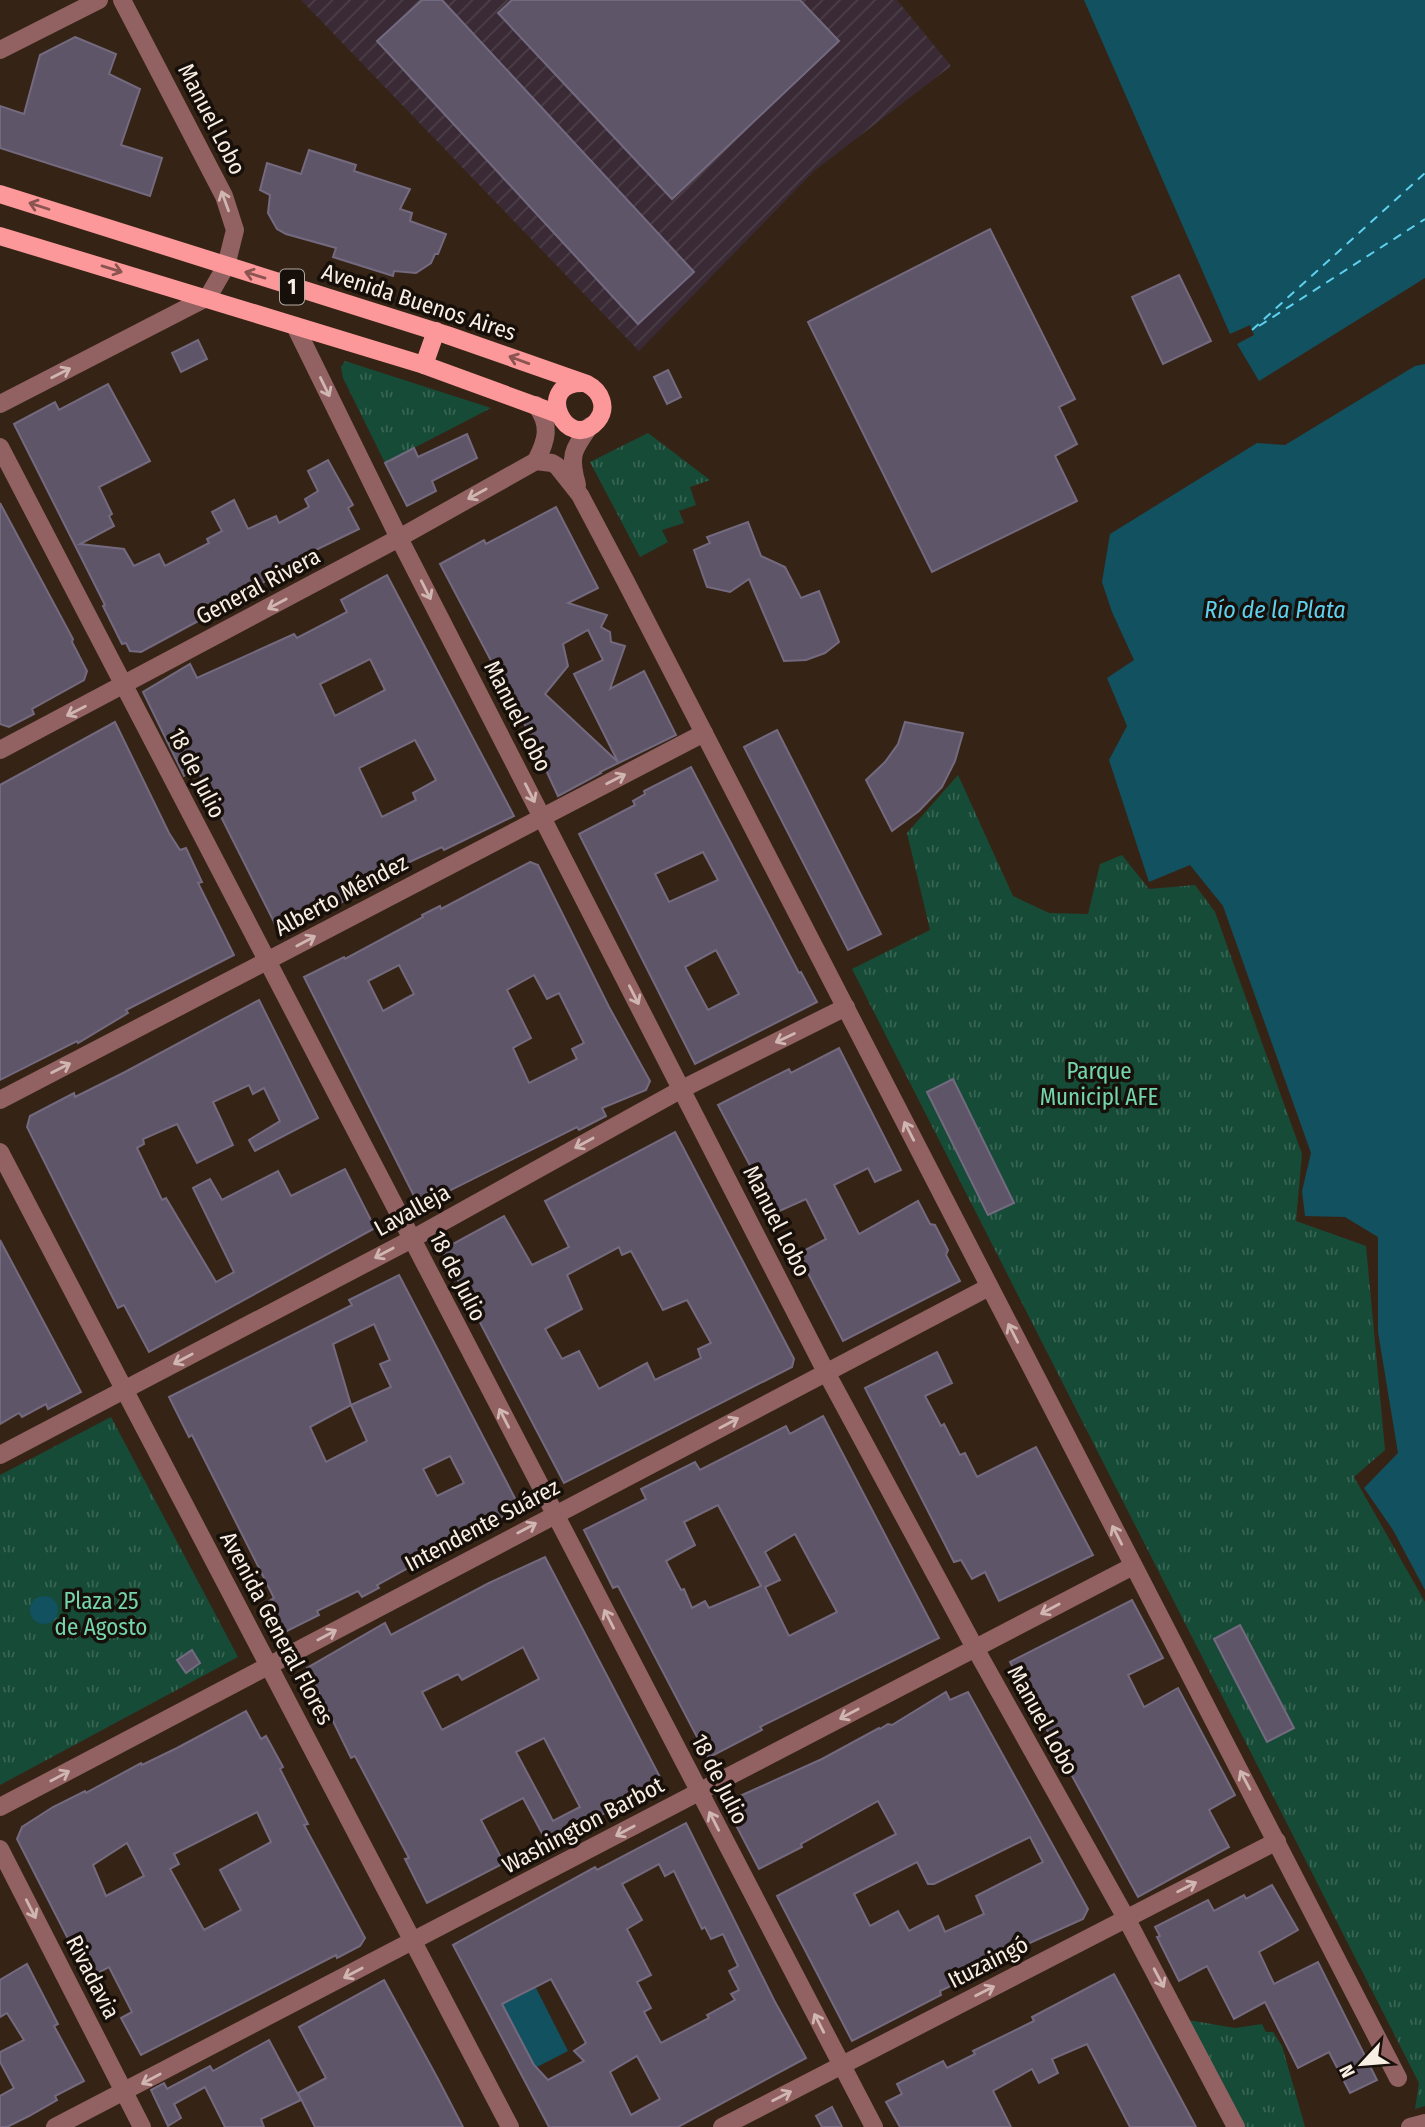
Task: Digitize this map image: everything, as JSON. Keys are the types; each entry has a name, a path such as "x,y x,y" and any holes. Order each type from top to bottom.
{"main road":[{"name":"Avenida Buenos Aires","path":"0,194 436,331 583,383"},
{"name":"1","path":"0,236 208,297 424,365 558,414 569,426 579,429 590,426"},
{"path":"424,365 436,331"},
{"path":"558,414 557,402 562,391 571,385 583,383 594,388 602,402 600,416 590,426"}],"street":[{"path":"0,50 99,0"},
{"name":"Manuel Lobo","path":"122,0 224,196 235,230 226,266 208,297"},
{"path":"0,404 208,297"},
{"name":"Manuel Lobo","path":"295,326 399,538 827,1372 975,1648 1126,1918 1236,2127"},
{"path":"536,405 548,428 546,440 536,461 557,466 580,495 1398,2078"},
{"path":"580,495 571,464 574,451 590,426"},
{"name":"18 de Julio","path":"0,447 874,2127"},
{"name":"General Rivera","path":"0,750 399,538 536,461"},
{"name":"Alberto Méndez","path":"0,1100 704,733"},
{"name":"Lavalleja","path":"0,1454 412,1239 682,1089 846,1007"},
{"name":"Avenida General Flores","path":"0,1152 510,2127"},
{"name":"Intendente Suárez","path":"0,1807 989,1287"},
{"name":"Washington Barbot","path":"55,2127 1133,1566"},
{"name":"Ituzaingó","path":"722,2127 1277,1841"},
{"name":"Rivadavia","path":"0,1849 142,2127"},
{"path":"1410,2127 1425,2123"}],"shaded area":[{"path":"301,0 897,0 951,66 814,171 639,351"}],"green space":[{"path":"345,361 491,408 385,463 343,378 341,367"},
{"path":"648,433 710,480 690,487 696,505 679,511 684,523 662,530 668,542 640,557 590,462"},
{"name":"Parque Municipl AFE","path":"958,775 1013,896 1049,913 1088,914 1100,864 1122,855 1149,889 1195,885 1215,912 1302,1154 1296,1221 1366,1246 1385,1450 1354,1477 1425,1602 1425,2106 1415,2109 1419,2083 852,969 930,930 907,833"},
{"name":"Plaza 25 de Agosto","path":"111,1417 238,1657 0,1785 0,1475"},
{"path":"1188,2020 1235,2028 1262,2024 1266,2032 1273,2032 1282,2046 1305,2127 1243,2127"}],"water":[{"path":"1084,0 1425,0 1425,278 1259,381 1237,344 1254,335 1250,325 1230,334"},
{"name":"Río de la Plata","path":"1425,364 1425,1590 1393,1530 1364,1488 1398,1453 1378,1332 1378,1237 1345,1217 1305,1216 1302,1191 1311,1153 1223,906 1190,865 1149,882 1109,760 1127,726 1107,678 1134,660 1112,612 1102,582 1110,534 1257,443 1285,445 1415,366"},
{"path":"44,1596 54,1600 58,1610 54,1620 44,1624 34,1620 30,1610 34,1600"},
{"path":"535,1986 568,2051 535,2068 502,2004"}],"building":[{"path":"422,0 442,0 694,272 638,324 377,41"},
{"path":"512,0 800,0 839,41 672,199 498,13"},
{"path":"75,37 116,54 109,74 140,89 121,145 162,158 150,196 0,148 0,106 24,114 40,55"},
{"path":"309,150 356,165 354,171 410,189 400,209 412,213 410,221 446,234 431,263 416,273 394,271 393,276 333,257 336,248 277,229 268,213 270,195 260,190 267,163 301,174"},
{"path":"990,229 1075,399 1059,407 1077,444 1055,456 1077,501 932,572 808,322"},
{"path":"1179,275 1211,341 1163,364 1132,297"},
{"path":"198,340 207,359 181,372 172,353"},
{"path":"668,370 681,397 667,404 654,377"},
{"path":"108,384 150,461 99,487 112,514 109,516 114,526 80,544 124,549 134,566 159,554 165,566 209,543 207,539 222,531 212,512 234,500 248,529 276,516 279,523 309,507 305,499 318,491 308,471 328,460 353,505 348,508 359,529 297,559 302,569 268,585 266,581 223,601 226,606 141,652 130,651 126,643 122,644 14,424 55,402 59,410"},
{"path":"467,434 477,458 432,481 436,491 407,506 385,463 414,448 418,457"},
{"path":"0,503 73,639 72,642 87,671 84,680 32,709 34,714 9,727 0,724"},
{"path":"556,507 598,588 568,603 607,615 601,627 610,632 611,642 625,646 610,689 644,671 676,735 558,796 526,727 440,564 484,540 486,544","holes":["588,630 603,660 574,674 618,762 545,694 568,666 563,644"]},
{"path":"748,522 761,556 785,567 801,598 819,591 839,642 825,653 806,660 784,661 749,579 730,592 707,587 694,550 710,543 707,537"},
{"path":"387,575 514,816 444,850 442,847 405,864 358,889 360,893 328,909 326,904 277,928 197,769 184,776 143,692 190,664 197,678 294,634 297,638 347,612 341,600","holes":["370,659 385,690 335,716 320,684","415,740 436,780 413,793 416,800 382,817 359,768"]},
{"path":"115,722 169,833 180,850 186,848 202,882 198,883 234,955 126,1010 128,1013 78,1043 77,1041 0,1080 0,785"},
{"path":"905,722 963,733 955,761 942,787 919,811 892,831 866,780 885,762 898,744"},
{"path":"777,730 881,934 848,950 744,747"},
{"path":"691,767 799,973 801,972 817,1002 695,1064 579,834 635,805 633,801 645,794 644,791","holes":["703,852 718,880 669,902 655,874","716,950 739,994 708,1010 685,967"]},
{"path":"530,862 538,865 609,1007 650,1081 646,1090 602,1108 606,1116 579,1130 577,1127 419,1206 304,977 344,957 345,959 440,906 441,909","holes":["399,965 414,994 383,1011 368,981","534,975 547,999 559,993 584,1043 572,1049 577,1059 529,1083 513,1048 531,1038 507,990"]},
{"path":"259,1000 318,1118 255,1151 249,1140 280,1121 264,1088 253,1094 249,1085 213,1102 233,1145 197,1163 177,1124 143,1139 144,1144 137,1148 162,1200 166,1198 216,1282 234,1272 193,1188 210,1179 222,1200 278,1171 291,1196 345,1169 375,1228 149,1352 124,1305 118,1308 71,1215 27,1127 30,1116 74,1093 75,1097 125,1072"},
{"path":"839,1048 901,1170 875,1182 868,1168 834,1185 859,1234 918,1201 930,1224 935,1225 948,1250 946,1255 960,1281 843,1341 798,1254 826,1239 806,1199 775,1213 718,1105 789,1069 791,1073"},
{"path":"953,1079 1014,1203 988,1215 927,1092"},
{"path":"675,1132 794,1359 792,1367 564,1483 442,1250 504,1216 532,1265 569,1247 545,1201","holes":["619,1247 622,1255 631,1251 663,1310 687,1300 711,1343 698,1349 701,1358 655,1380 647,1363 599,1389 579,1351 562,1359 545,1329 582,1309 567,1275"]},
{"path":"0,1240 81,1392 48,1409 46,1404 22,1417 19,1413 0,1424"},
{"path":"399,1275 520,1508 458,1538 459,1540 377,1585 379,1588 362,1597 358,1591 317,1611 319,1615 285,1632 269,1601 274,1598 192,1435 189,1437 169,1397 352,1305 349,1300","holes":["374,1324 390,1360 380,1364 391,1387 351,1405 333,1344","351,1405 367,1441 326,1462 310,1427","450,1456 464,1483 437,1496 423,1469"]},
{"path":"937,1352 952,1383 925,1396 960,1455 965,1453 977,1477 1036,1447 1093,1555 999,1601 985,1572 972,1579 961,1560 954,1562 865,1388"},
{"path":"823,1416 939,1638 760,1727 762,1730 708,1758 618,1586 613,1588 584,1530 646,1499 641,1489 695,1462 700,1470 786,1426 790,1434","holes":["718,1505 761,1586 709,1608 705,1601 692,1608 684,1589 681,1590 666,1561 695,1545 684,1522","795,1534 837,1612 789,1636 765,1587 780,1580 765,1552"]},
{"path":"545,1557 661,1779 657,1787 604,1811 605,1813 561,1837 566,1845 552,1852 523,1798 481,1820 504,1863 427,1903 405,1859 409,1858 355,1756 351,1758 307,1668 385,1623 391,1635 489,1583","holes":["523,1647 539,1679 442,1730 422,1692 458,1674 462,1680","544,1738 580,1807 553,1821 516,1752"]},
{"path":"1132,1600 1163,1658 1128,1675 1144,1707 1178,1688 1235,1795 1209,1810 1229,1847 1138,1897 1010,1662"},
{"path":"1240,1625 1294,1728 1267,1742 1214,1639"},
{"path":"192,1650 200,1663 186,1673 177,1660"},
{"path":"946,1692 950,1700 968,1692 1088,1909 1083,1919 1023,1946 1025,1950 940,1991 941,1995 852,2041 777,1896 896,1834 878,1801 801,1844 802,1847 759,1869 728,1810 731,1800 822,1759 879,1728 892,1725","holes":["1030,1837 1043,1862 976,1896 984,1914 945,1932 938,1916 909,1931 898,1911 870,1926 854,1894 917,1862 928,1884 934,1884"]},
{"path":"246,1711 261,1739 266,1736 283,1767 280,1769 308,1824 304,1825 365,1938 360,1946 337,1958 336,1955 141,2055 121,2018 132,2012 109,1967 88,1978 17,1839 22,1827 53,1807 177,1748","holes":["257,1812 271,1842 220,1870 241,1910 204,1930 170,1869 179,1864 174,1854","127,1843 144,1876 106,1896 93,1865"]},
{"path":"686,1823 774,2000 806,2058 678,2127 549,2127 453,1945 595,1867 597,1870","holes":["659,1864 665,1876 674,1871 702,1929 705,1927 711,1939 723,1934 738,1966 729,1971 739,1990 731,1994 735,2000 707,2015 709,2018 661,2043 644,2012 651,2008 637,1982 651,1975 627,1929 642,1920 622,1884","551,1979 586,2043 574,2051 584,2061 548,2080 534,2065 502,2004","637,2056 660,2099 631,2115 610,2072"]},
{"path":"1272,1885 1298,1930 1259,1952 1274,1984 1318,1962 1377,2080 1350,2093 1329,2052 1298,2068 1265,2002 1234,2019 1207,1966 1179,1981 1157,1937 1160,1936 1155,1927 1208,1900 1214,1911 1244,1895 1246,1899"},
{"path":"27,1964 58,2024 54,2026 84,2081 55,2096 57,2100 29,2116 7,2127 0,2127 0,2096 14,2088 0,2062 0,2052 24,2040 7,2013 0,2017 0,1980"},
{"path":"1114,1974 1196,2127 1130,2127 1087,2044 1052,2059 1058,2073 1039,2083 1032,2069 993,2091 1011,2127 900,2127 886,2102 902,2094 897,2084 943,2061 947,2068 975,2054 973,2051 1034,2021 1032,2017"},
{"path":"384,1980 463,2127 315,2127 298,2093 326,2078 299,2027"},
{"path":"269,2040 301,2100 261,2119 264,2127 225,2127 205,2087 174,2104 181,2118 168,2126 151,2090 164,2083 167,2089 210,2066 213,2071"},
{"path":"832,2107 842,2127 822,2127 816,2116"}],"ferry route":[{"path":"1252,330 1425,173"},
{"path":"1259,326 1425,219"}]}
